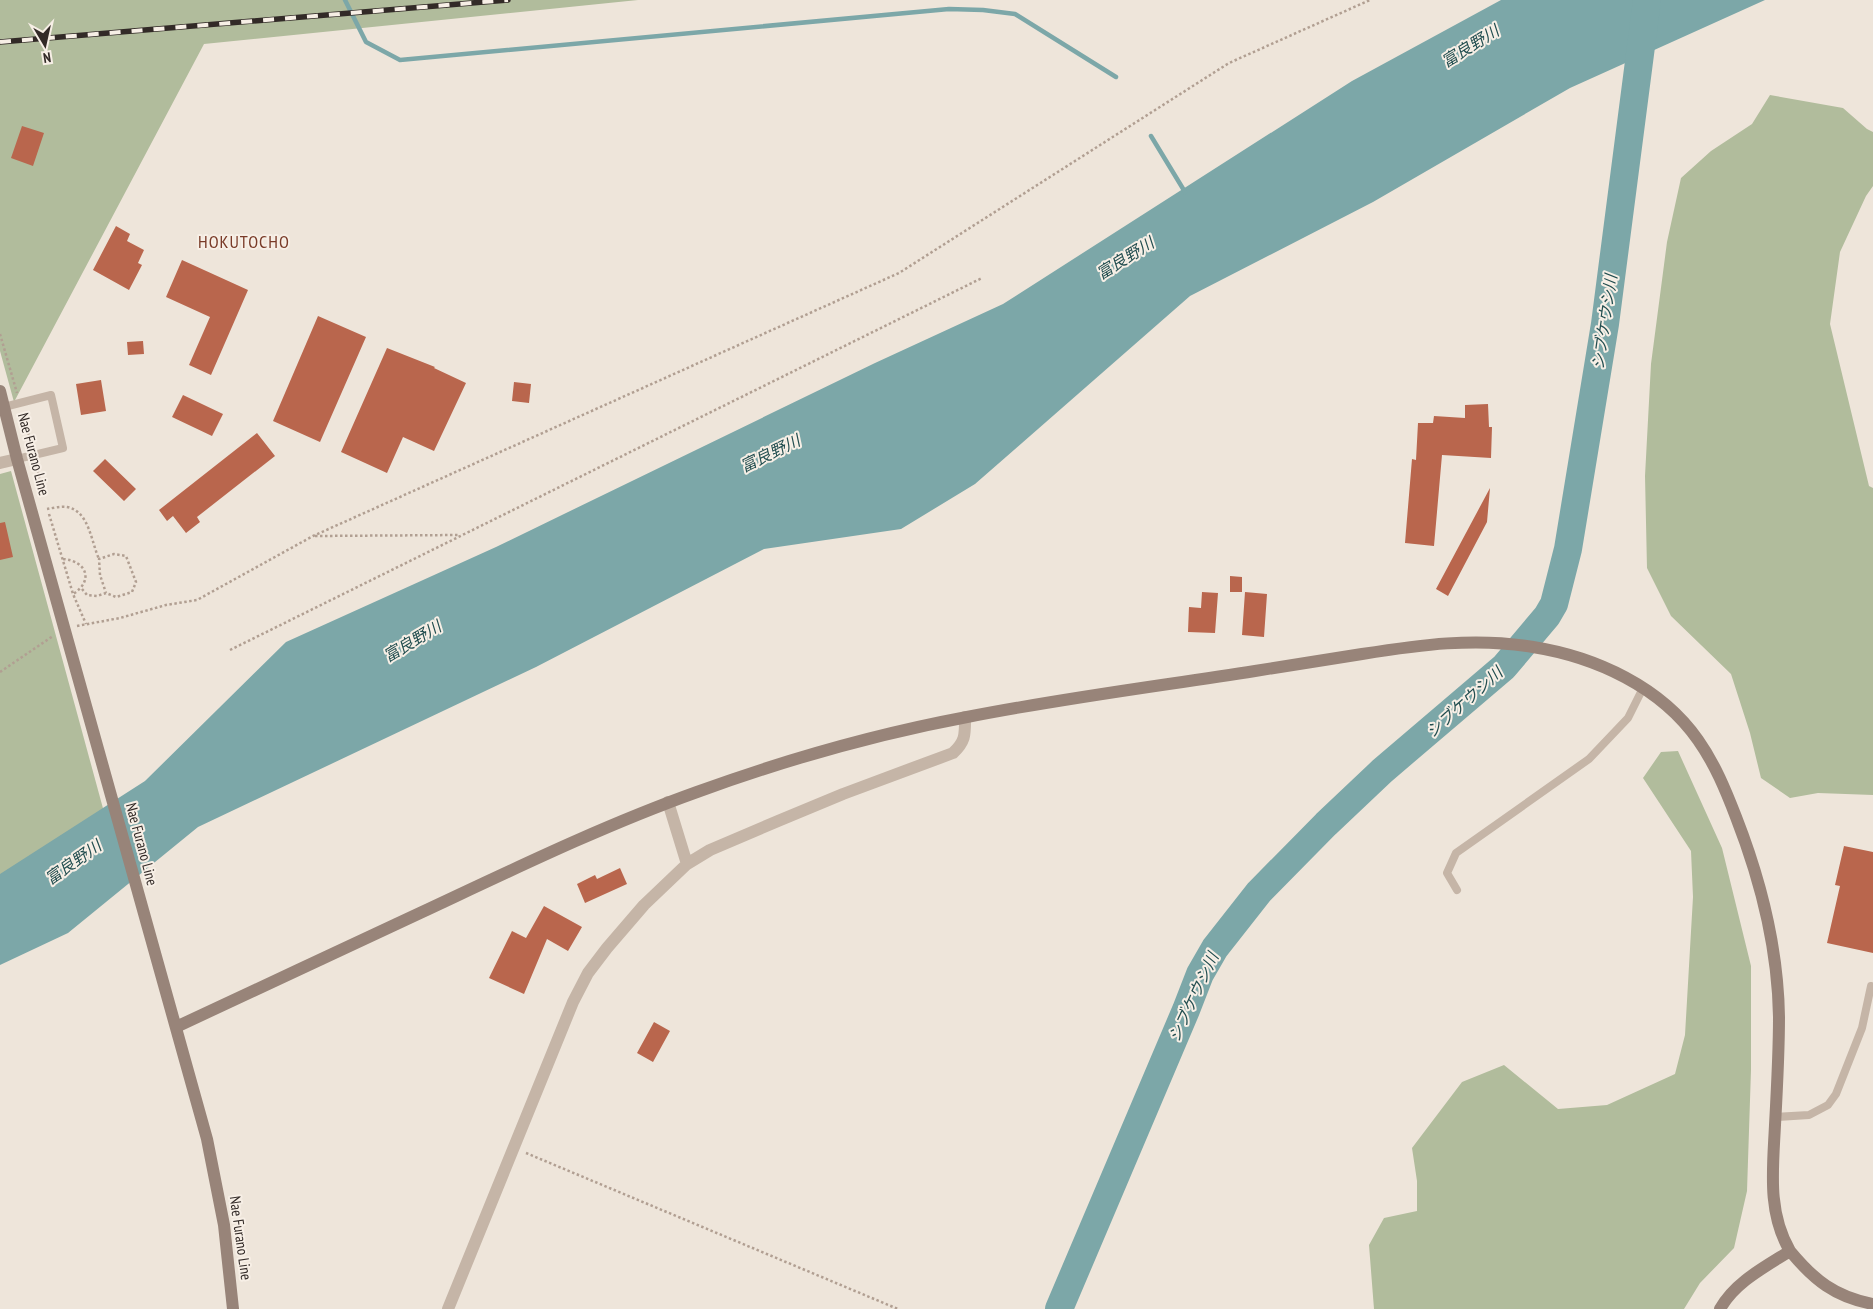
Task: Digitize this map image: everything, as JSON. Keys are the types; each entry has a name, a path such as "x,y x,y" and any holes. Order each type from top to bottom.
{"street":[{"name":"Nae Furano Line","path":"0,391 17,459 207,1139 218,1188 234,1309"},
{"path":"0,463 17,459"},
{"path":"176,1027 581,837 668,802 773,766 848,745 964,717 1038,704 1425,645 1493,642 1530,646 1579,658 1608,669 1643,688 1682,719 1705,750 1716,770 1754,868 1770,931 1779,1018 1773,1194 1778,1228 1790,1251 1819,1282 1838,1293 1858,1301 1873,1304"},
{"path":"448,1309 573,1002 588,973 644,905 687,864 710,850 844,794 953,754 962,745 965,733 964,717"},
{"path":"668,802 687,864"},
{"path":"1720,1309 1726,1298 1741,1284 1790,1251"}],"lane":[{"path":"4,407 51,395 63,448 17,459"},
{"path":"1457,890 1447,873 1456,853 1589,759 1628,718 1643,688"},
{"path":"1776,1117 1809,1115 1828,1105 1836,1094 1862,1028 1871,986"}],"path":[{"path":"0,672 65,629 120,618 166,605 197,600 313,536 899,273 1229,63 1370,0"},
{"path":"230,650 982,278"},
{"path":"40,482 42,491"},
{"path":"86,624 73,594 47,508 66,506 78,511 88,525 106,593"},
{"path":"313,536 462,535"},
{"path":"82,589 87,595 97,596 106,593 116,597 132,592 136,582 126,556 114,554 98,559"},
{"path":"63,559 74,560 81,565 85,574 86,582 82,589 73,594"},
{"path":"513,1148 898,1309"}],"green space":[{"path":"0,0 638,0 204,44 14,402 0,351"},
{"path":"1770,95 1843,108 1873,132 1873,186 1866,196 1840,252 1830,324 1869,486 1873,488 1873,795 1818,793 1790,798 1761,778 1750,733 1731,674 1671,616 1647,568 1645,476 1651,364 1667,242 1681,178 1711,151 1752,124"},
{"path":"11,471 107,823 0,887 0,474"},
{"path":"1678,751 1722,848 1751,966 1751,1070 1747,1191 1734,1248 1700,1283 1684,1309 1374,1309 1369,1245 1384,1218 1417,1211 1417,1181 1412,1148 1462,1082 1504,1065 1558,1109 1607,1105 1675,1074 1685,1035 1693,897 1691,851 1643,778 1661,752"}],"water":[{"name":"富良野川","path":"1501,0 1765,0 1570,88 1373,202 1190,296 975,484 901,529 764,549 536,667 198,827 68,933 0,965 0,874 145,781 286,642 496,547 875,363 1003,304 1352,81"}],"building":[{"path":"22,126 44,133 33,166 11,158"},
{"path":"116,226 130,234 127,241 144,250 138,263 142,265 129,290 93,270"},
{"path":"182,260 248,290 211,375 189,365 210,317 166,297"},
{"path":"318,316 366,337 320,442 273,421"},
{"path":"143,341 144,354 128,355 127,342"},
{"path":"387,348 435,367 466,383 434,451 403,437 387,473 341,452"},
{"path":"101,380 106,411 81,415 76,384"},
{"path":"514,382 531,384 529,403 512,401"},
{"path":"183,395 223,414 212,436 172,417"},
{"path":"1488,404 1489,427 1492,427 1491,458 1442,455 1434,546 1405,543 1412,459 1416,460 1418,423 1433,423 1434,416 1465,418 1465,405"},
{"path":"257,433 275,456 197,517 200,522 186,533 173,516 167,521 159,510"},
{"path":"105,459 136,489 124,501 93,471"},
{"path":"1490,488 1487,522 1448,596 1436,589"},
{"path":"5,522 13,557 0,560 0,523"},
{"path":"1230,576 1242,577 1242,592 1230,592"},
{"path":"1202,592 1218,593 1215,633 1188,632 1189,607 1201,608"},
{"path":"1245,592 1267,594 1264,637 1242,635"},
{"path":"1844,846 1873,852 1873,953 1827,943 1840,886 1835,885"},
{"path":"620,868 627,884 585,903 577,884 595,875 597,879"},
{"path":"544,906 582,927 568,951 547,939 524,994 489,978 512,931 526,938"},
{"path":"654,1022 670,1031 653,1062 637,1053"}],"waterway":[{"path":"345,0 366,42 400,60 949,9 983,10 1015,14 1116,77"},
{"name":"シブケウシ川","path":"1059,1309 1200,974 1215,948 1259,892 1326,824 1382,771 1504,667 1547,616 1554,604 1568,549 1605,324 1647,0"},
{"path":"1151,136 1185,192"}],"railway":[{"path":"0,42 508,0"}],"district":[{"name":"HOKUTOCHO","path":"244,241"}]}
